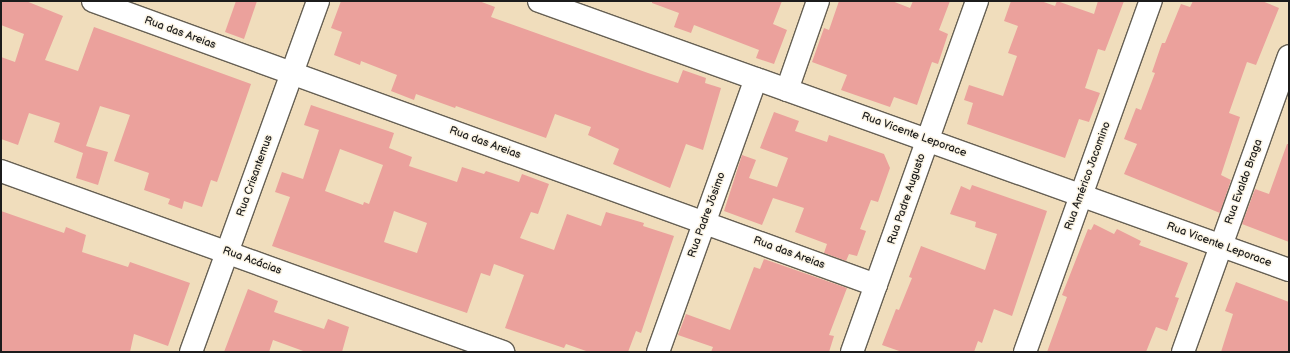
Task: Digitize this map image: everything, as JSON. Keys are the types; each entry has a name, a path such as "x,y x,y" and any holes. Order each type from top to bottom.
{"street":[{"name":"Rua das Areias","path":"93,1 876,285"},
{"name":"Rua Crisantemus","path":"191,352 318,1"},
{"name":"Rua Vicente Leporace","path":"539,1 1289,270"},
{"path":"787,90 818,1"},
{"name":"Rua Padre Augusto","path":"852,352 977,1"},
{"name":"Rua Américo Jacomino","path":"1025,352 1151,1"},
{"name":"Rua Evaldo Braga","path":"1183,352 1289,56"},
{"name":"Rua Padre Jósimo","path":"658,352 756,79"},
{"name":"Rua Acácias","path":"1,171 503,352"}],"building":[{"path":"1,1 26,1 63,16 45,60 78,71 94,27 251,84 217,182 211,180 202,207 184,201 182,209 168,204 170,199 144,190 149,173 114,161 130,115 100,106 86,146 108,152 98,185 76,178 83,153 54,142 60,123 29,113 18,145 1,139 1,57 15,62 24,34 1,25"},
{"path":"236,1 257,1 244,39 225,32"},
{"path":"341,1 479,1 495,7 491,17 648,73 678,83 683,70 706,78 705,83 721,88 703,150 686,144 670,188 613,164 619,149 588,135 591,127 555,114 546,138 456,106 455,108 416,94 414,100 391,91 397,75 361,61 360,65 334,55 342,32 331,28"},
{"path":"652,1 782,1 773,24 787,30 774,64 756,58 759,50 694,25 691,33 674,27 679,13 652,3"},
{"path":"839,1 892,1 910,8 913,1 950,1 939,30 948,34 938,64 932,62 917,105 894,97 890,107 841,90 847,75 812,62 824,28 829,30"},
{"path":"1011,1 1041,1 1055,6 1057,1 1094,14 1098,1 1124,1 1105,51 1098,49 1085,88 1100,93 1089,122 1079,119 1065,158 967,124 973,103 964,100 969,85 1003,96 1017,56 1008,53 1018,26 1004,21"},
{"path":"1193,1 1262,1 1279,8 1256,65 1247,62 1229,113 1240,117 1221,175 1231,180 1220,213 1124,174 1137,144 1124,139 1136,108 1141,110 1155,73 1152,72 1162,43 1165,43 1181,4 1190,7"},
{"path":"311,105 394,133 389,148 412,157 409,166 457,182 462,167 484,174 486,171 519,182 522,174 549,184 538,214 531,212 520,238 554,250 567,214 601,226 606,212 644,223 643,226 674,236 641,333 636,331 628,352 589,352 566,344 564,348 505,328 524,275 494,264 490,276 481,273 467,313 272,246 290,197 275,192 282,172 303,179 319,130 304,125","holes":["340,149 383,165 369,204 364,202 363,205 325,191","394,211 427,223 417,253 384,242"]},
{"path":"774,112 799,121 795,131 827,142 829,135 884,154 890,168 878,202 871,200 860,229 866,231 857,256 849,254 846,261 824,253 827,244 795,232 804,208 773,198 762,225 724,211 742,155 756,160 749,178 777,187 788,158 760,148"},
{"path":"1287,144 1289,144 1289,242 1242,224 1255,189 1269,194"},
{"path":"972,185 1047,211 1012,316 994,309 982,343 978,341 974,352 902,352 882,345 896,309 899,310 912,278 909,277 921,246 985,270 997,234 975,227 976,222 950,214 961,186 970,190"},
{"path":"1,211 64,233 66,227 86,235 82,252 128,267 130,262 190,283 168,346 134,334 130,352 1,352"},
{"path":"1094,224 1114,234 1117,229 1141,241 1139,245 1188,263 1175,297 1179,298 1167,331 1156,327 1146,352 1047,352 1067,297 1062,295 1088,229 1091,230"},
{"path":"764,259 847,288 829,335 834,336 829,352 711,352 713,347 678,335 686,314 730,330 754,267 760,269"},
{"path":"1236,282 1289,302 1289,352 1221,352 1233,314 1225,311"},
{"path":"248,289 278,301 274,312 324,329 328,319 349,327 342,352 306,352 273,340 269,352 224,352"}]}
